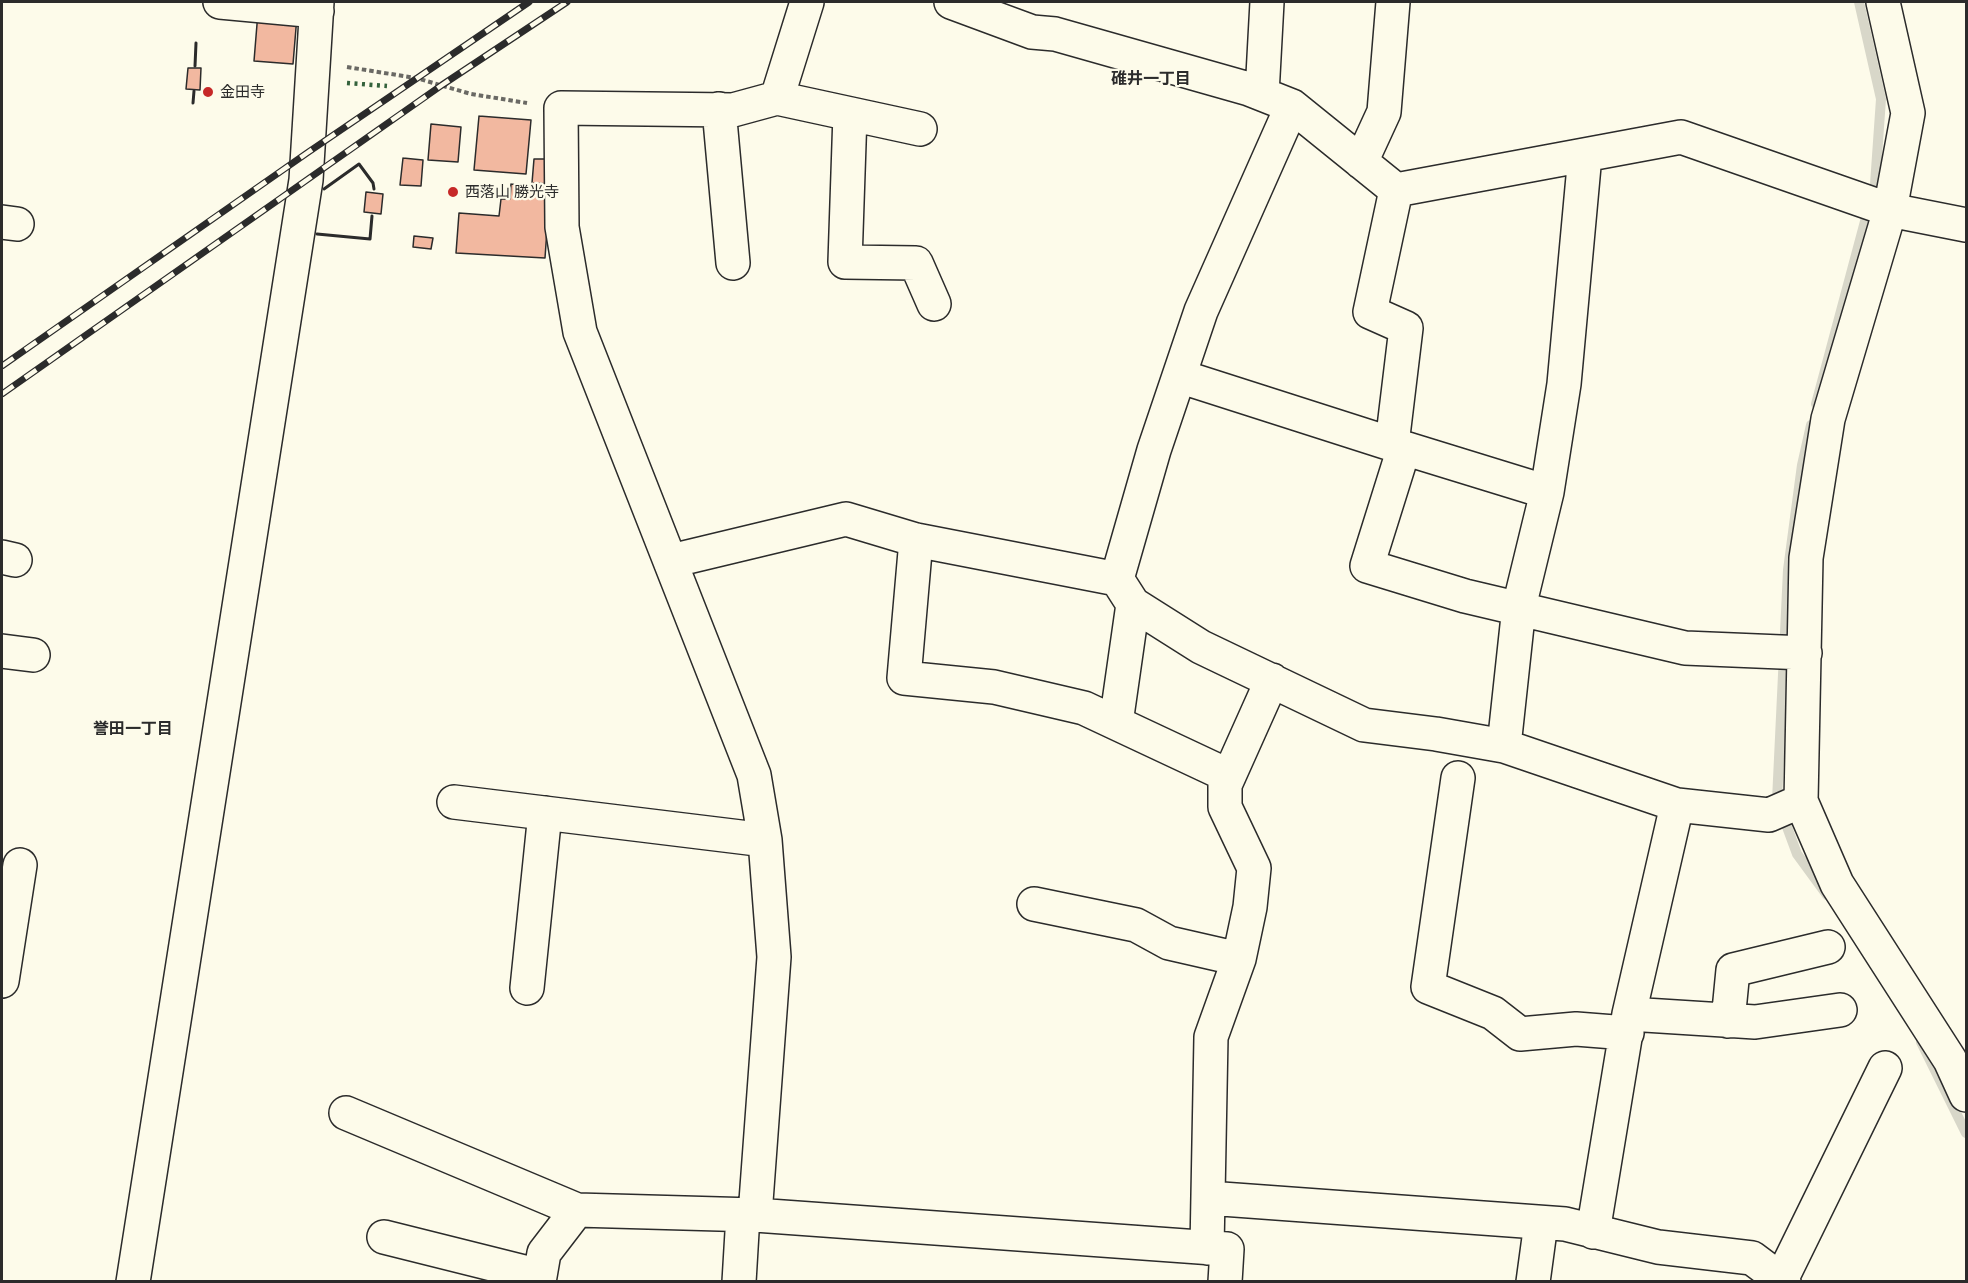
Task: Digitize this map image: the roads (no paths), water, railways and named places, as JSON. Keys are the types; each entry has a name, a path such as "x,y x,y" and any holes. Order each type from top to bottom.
{"street":[{"path":"133,1281 306,180 317,6 220,2"},
{"path":"777,98 807,2"},
{"path":"951,2 1032,32 1055,34 1277,100 1396,190 1681,137 1890,210 1966,225"},
{"path":"1116,723 1125,592 1154,450 1277,100 1268,2"},
{"path":"1361,162 1384,112 1393,2"},
{"path":"1883,2 1908,112 1890,210 1828,419 1806,558 1801,801 1837,884 1950,1060 1966,1095"},
{"path":"739,1281 749,1215 774,957 765,840 754,775 580,332 562,226 561,108 733,110 777,98 920,129"},
{"path":"719,109 733,263"},
{"path":"849,114 844,262 916,263 934,304"},
{"path":"1504,746 1519,608 1547,492 1564,384 1585,155"},
{"path":"1396,190 1370,312 1406,328 1398,446 1367,566 1465,596 1685,648 1804,653"},
{"path":"1179,376 1547,492"},
{"path":"671,561 846,519 916,540 1125,592 1201,647 1364,725 1504,746 1677,805 1769,815 1801,801"},
{"path":"916,540 904,678 994,687 1084,708 1229,776"},
{"path":"1207,1248 1210,1037 1239,959 1250,907 1254,868 1225,807 1225,785 1272,680"},
{"path":"1458,778 1428,987 1493,1012 1520,1034 1628,1024 1755,1022 1840,1010"},
{"path":"454,802 765,840"},
{"path":"1593,1232 1628,1024 1677,805"},
{"path":"527,988 545,813"},
{"path":"2,981 20,865"},
{"path":"1034,904 1136,925 1168,943 1239,959"},
{"path":"1728,1021 1733,970 1828,946"},
{"path":"1208,1198 1565,1224 1658,1247 1752,1258 1783,1280 1886,1068"},
{"path":"346,1113 577,1210 749,1215 1227,1249 1225,1281"},
{"path":"384,1237 539,1279 544,1253 577,1210"},
{"path":"1533,1281 1541,1223"}],"waterway":[{"path":"1816,404 1875,184 1881,99 1859,2"},
{"path":"1811,425 1802,465 1788,570 1777,800 1797,854 1827,895"},
{"path":"1921,1042 1966,1133"}],"railway":[{"path":"2,366 307,153 529,2"},
{"path":"2,394 442,85 567,2"}],"place":[{"name":"金田寺","path":"208,92"},
{"name":"西落山 勝光寺","path":"453,192"}],"district":[{"name":"碓井一丁目","path":"1151,79"},
{"name":"誉田一丁目","path":"133,729"}]}
